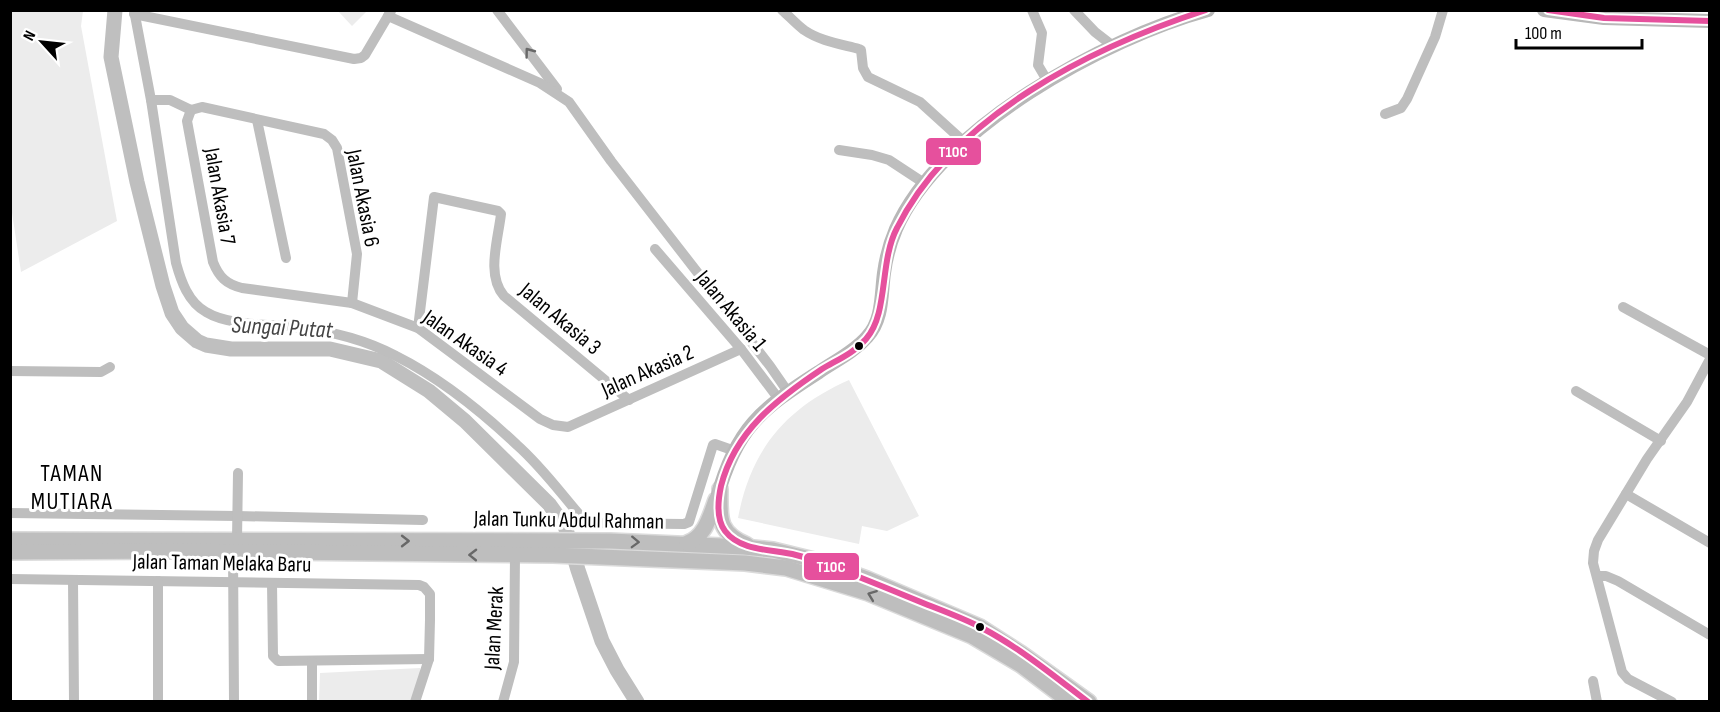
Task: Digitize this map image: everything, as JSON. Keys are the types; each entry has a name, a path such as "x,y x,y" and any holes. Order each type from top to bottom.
{"main road":[{"path":"1544,10 1710,21"},
{"path":"687,543 696,539 704,529 735,451 753,422 783,395 853,350 872,331 880,313 889,248 905,210 924,183 963,141 1023,97 1113,46 1199,12"},
{"path":"720,489 708,544 711,549 722,555 770,561 795,570"},
{"path":"720,489 720,515 726,533 746,544 773,550"},
{"name":"Jalan Tunku Abdul Rahman","path":"10,540 515,555 552,548"},
{"name":"Jalan Tunku Abdul Rahman","path":"584,549 610,541 708,544 773,550 814,560 867,579 973,624 1022,654 1089,702"},
{"path":"611,557 689,554 708,544"},
{"name":"Jalan Tunku Abdul Rahman","path":"10,552 235,546 552,548 584,549 611,557 745,563 795,570 868,593 972,636 1021,665 1070,702"}],"street":[{"path":"497,10 561,94 576,110 611,161 770,366 783,395"},
{"path":"782,10 814,36 861,50 863,68 868,77 920,102 963,141"},
{"path":"1032,10 1042,33 1038,65 1048,82"},
{"path":"1074,10 1095,32 1113,46"},
{"path":"1385,114 1395,111 1404,104 1435,37 1443,10"},
{"path":"561,94 390,13 365,55 354,59 134,12 151,100 176,263 184,287 206,313 223,320 333,332 353,337 396,355 451,390 518,445 584,520 591,523 684,524 689,522 713,445 735,451"},
{"name":"Jalan Akasia 6","path":"151,100 170,100 185,105 191,110 201,107 324,134 332,140 337,148 357,254 352,303"},
{"name":"Jalan Akasia 7","path":"191,110 187,121 213,262 219,275 229,285"},
{"path":"257,120 286,258"},
{"path":"839,150 889,160 924,183"},
{"name":"Jalan Akasia 3","path":"418,328 434,197 498,211 501,217 494,266 494,279 498,289 629,400"},
{"name":"Jalan Akasia 1","path":"656,249 783,395"},
{"name":"Jalan Akasia 4","path":"229,285 352,303 418,328 540,419 554,425 568,427"},
{"path":"1623,307 1710,357 1687,402 1626,494 1598,540 1594,551 1593,563 1622,672 1628,679 1672,702"},
{"name":"Jalan Akasia 2","path":"568,427 741,349"},
{"path":"10,371 101,372 110,367"},
{"path":"1576,391 1661,441"},
{"path":"234,702 232,582 238,473"},
{"path":"1626,494 1710,543"},
{"path":"10,513 423,520"},
{"path":"610,541 613,523"},
{"name":"Jalan Merak","path":"503,702 514,663 515,555"},
{"path":"1597,576 1618,580 1710,635"},
{"name":"Jalan Taman Melaka Baru","path":"10,579 419,585 430,594 429,659"},
{"path":"73,580 74,702"},
{"path":"158,581 158,702"},
{"path":"272,583 273,656 278,661 429,659 415,702"},
{"path":"312,662 312,702"},
{"path":"1593,681 1597,702"}],"shaded area":[{"path":"10,11 83,11 81,26 117,221 21,272 11,206"},
{"path":"338,11 367,11 352,26"},
{"path":"849,380 919,516 887,531 862,526 859,544 738,518 752,471 762,451 775,434 807,404"},
{"path":"420,668 420,683 411,701 319,702 320,673"}],"waterway":[{"name":"Sungai Putat","path":"115,10 111,57 137,182 163,286 172,313 182,328 197,341 206,345 231,349 330,349 381,361 429,391 465,421 549,504 565,526 602,641 637,702"}],"transit line":[{"name":"T10C","path":"1088,702 1023,653 969,622 818,562 740,543 725,531 720,521 718,509 720,491 736,449 760,418 789,392 851,352 866,339 878,315 891,241 897,228 922,188 953,152 989,120 1030,91 1073,66 1162,25 1206,10"},
{"name":"T10C","path":"1548,10 1604,18 1710,21"}],"district":[{"name":"TAMAN MUTIARA","path":"72,487"}]}
